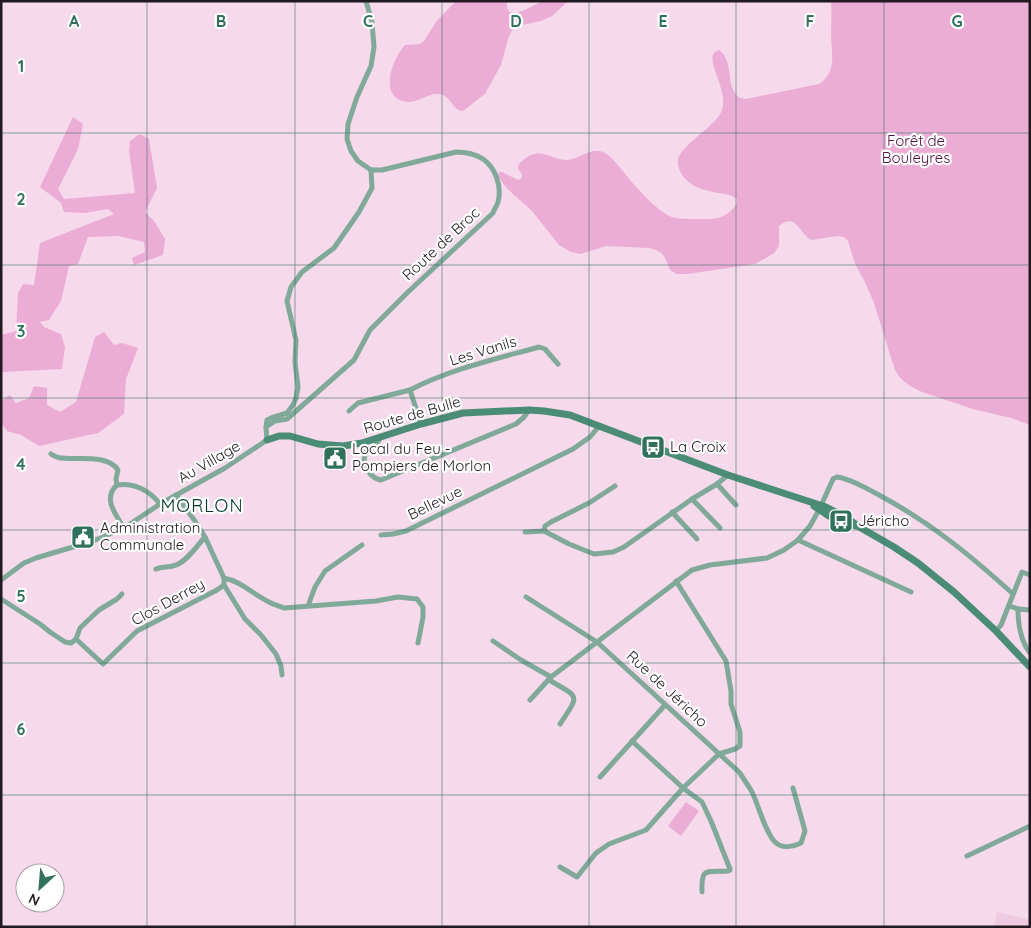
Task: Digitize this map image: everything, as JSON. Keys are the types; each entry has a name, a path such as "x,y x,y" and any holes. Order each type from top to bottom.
{"street":[{"path":"267,440 267,420 283,415 290,410 296,398 298,387 295,362 296,340 287,301 291,287 302,272 334,248 359,212 372,188 370,170 358,162 351,151 347,139 348,124 357,97 371,66 374,47 372,22 366,1"},
{"name":"Route de Broc","path":"266,427 275,421 287,418 354,360 370,330 492,213 498,202 498,181 492,168 483,159 467,152 456,152 382,170 370,170"},
{"name":"Les Vanils","path":"349,410 358,403 410,390 470,366 539,347 545,349 558,364"},
{"path":"410,390 421,424"},
{"path":"380,437 376,445 366,452 364,461 368,472 375,479 381,480 516,424 529,410"},
{"name":"Route de Bulle","path":"267,440 279,436 290,436 318,444 343,446 362,443 463,413 529,410 570,415 728,475 845,516 918,563 954,592 996,631 1030,667"},
{"name":"Bellevue","path":"381,535 406,531 572,449 590,437 599,426"},
{"name":"Au Village","path":"1,580 36,558 93,541 124,528 160,504 224,468 267,440"},
{"path":"51,454 61,458 95,459 112,463 118,470 117,485"},
{"path":"525,532 544,531 594,554 613,552 624,547 692,498 717,484 728,475"},
{"path":"530,700 550,678 692,570 710,565 766,558 784,550 798,540 810,526 833,479 836,477 868,490 924,521 972,557 1013,594"},
{"path":"124,528 110,502 110,493 117,485 129,484 139,487 160,504"},
{"path":"717,484 736,505"},
{"path":"544,531 551,522 589,503 615,486"},
{"path":"176,495 205,537 224,582 245,619 276,654 281,666 282,675"},
{"path":"692,498 720,528"},
{"path":"672,512 697,539"},
{"path":"156,569 177,565 205,537"},
{"path":"798,540 911,592"},
{"path":"308,606 315,587 325,571 362,545"},
{"path":"996,631 1001,625 1022,572 1030,575"},
{"path":"224,582 229,579 270,603 284,608 376,601 398,597 417,599 423,606 418,643"},
{"path":"560,867 577,877 596,852 609,844 646,830 683,788 719,754 740,746 740,732 732,704 732,691 726,661 676,581"},
{"name":"Clos Derrey","path":"122,594 80,628 76,639 103,664 137,631 217,590 224,582"},
{"name":"Rue de Jéricho","path":"526,597 597,642 739,772 751,791 770,836 776,844 785,847 801,843 805,830 793,788"},
{"path":"1,599 65,642 71,642 76,639"},
{"path":"1009,606 1030,610"},
{"path":"1018,609 1018,623 1022,639 1030,653"},
{"path":"493,641 572,694 575,698 574,703 560,724"},
{"path":"600,777 665,704"},
{"path":"632,741 683,788 702,802 711,821 730,870 707,872 703,875 702,892"},
{"path":"967,856 1030,826"}],"shaded area":[{"path":"997,912 1030,920 1030,927 994,927"}],"green space":[{"path":"456,1 507,1 507,9 515,13 544,1 568,1 552,16 541,21 516,27 512,30 501,65 485,94 463,111 456,108 446,97 438,94 412,102 398,99 393,94 390,78 392,68 400,51 405,45 420,44 424,41 436,22"},
{"name":"Forêt de Bouleyres","path":"831,1 1030,1 1030,425 922,392 901,379 892,361 874,303 855,264 848,241 844,237 838,236 811,240 797,225 789,221 779,226 779,246 774,253 755,264 677,274 670,270 661,253 654,249 606,246 581,254 571,252 559,245 532,211 500,179 498,174 502,172 518,180 521,179 522,174 518,165 533,154 539,153 567,160 589,152 598,151 611,158 645,196 666,214 686,219 711,219 724,216 734,207 737,199 729,195 699,188 688,182 680,172 678,165 678,158 682,152 712,124 722,110 723,95 712,60 713,54 719,50 724,55 732,87 740,98 746,99 819,84 829,74 832,61"},
{"path":"73,117 83,124 78,149 58,189 64,199 135,193 129,151 130,141 140,134 149,139 157,188 145,212 154,221 165,239 163,255 134,265 132,258 145,252 144,242 118,236 88,237 78,264 69,266 61,301 49,320 40,322 44,327 61,334 65,347 62,369 3,372 1,371 1,335 16,331 18,293 23,284 34,285 40,243 114,214 108,209 85,213 64,212 61,203 40,187"},
{"path":"104,332 114,345 122,343 138,348 126,379 124,414 98,433 39,446 21,435 7,431 1,423 1,401 10,395 16,403 29,398 34,386 47,388 47,405 60,412 76,402 95,337"},
{"path":"686,802 699,811 681,836 668,826"}],"place":[{"name":"La Croix","path":"653,447"},
{"name":"Local du Feu - Pompiers de Morlon","path":"335,458"},
{"name":"Jéricho","path":"841,521"},
{"name":"Administration Communale","path":"83,537"}],"district":[{"name":"MORLON","path":"202,506"}]}
